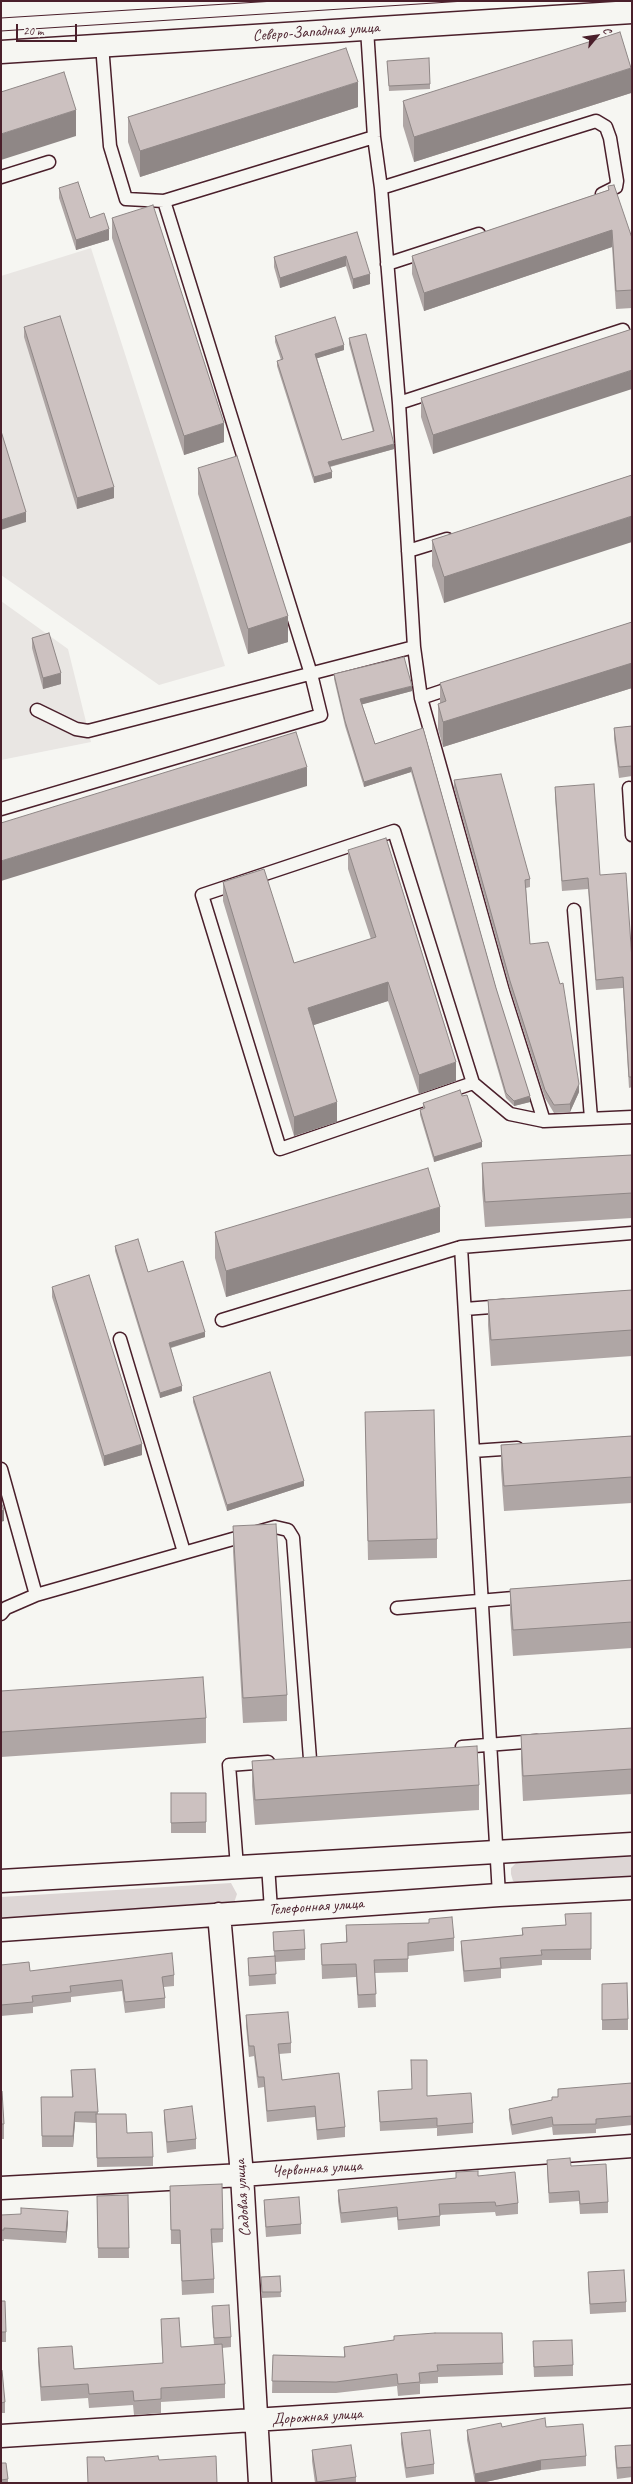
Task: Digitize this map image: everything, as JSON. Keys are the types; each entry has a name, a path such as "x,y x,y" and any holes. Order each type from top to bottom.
{"street":[{"name":"Северо-Западная улица","path":"1,52 632,12"},
{"path":"1,1881 632,1844"},
{"name":"Телефонная улица","path":"1,1930 271,1910 632,1888"},
{"name":"Садовая улица","path":"219,1914 242,2175 260,2483"},
{"name":"Червонная улица","path":"1,2188 242,2175 632,2146"},
{"name":"Дорожная улица","path":"1,2436 632,2396"}],"lane":[{"path":"367,29 374,137 381,188 399,403 414,647 421,698 503,990 544,1121"},
{"path":"102,45 110,146 126,199 164,201 374,137"},
{"path":"381,188 596,121 606,127 610,138 617,180 616,187 611,191 589,198"},
{"path":"1,177 49,162"},
{"path":"1,809 321,715 310,674 164,201"},
{"path":"387,264 492,230"},
{"path":"399,403 623,330"},
{"path":"408,551 460,535"},
{"path":"37,710 76,729 88,730 414,647"},
{"path":"421,698 465,684"},
{"path":"629,788 632,835"},
{"path":"473,1083 280,1149 202,895 394,831 473,1083 510,1114 544,1121 632,1117"},
{"path":"574,910 591,1118"},
{"path":"222,1320 461,1247 632,1233"},
{"path":"461,1247 499,1895"},
{"path":"465,1309 513,1305"},
{"path":"120,1339 184,1552"},
{"path":"473,1451 529,1447"},
{"path":"1,1469 36,1595"},
{"path":"1,1614 6,1608 36,1595 275,1527 288,1530 293,1538 310,1759"},
{"path":"397,1608 538,1596"},
{"path":"452,1748 546,1741"},
{"path":"295,1760 326,1758"},
{"path":"237,1867 229,1765 280,1761"},
{"path":"268,1865 271,1910"}],"shaded area":[{"path":"91,248 225,666 159,685 1,575 1,276"},
{"path":"1,601 68,649 91,742 1,760"},
{"path":"632,1853 632,1876 519,1885 513,1881 511,1874 511,1868 516,1863"},
{"path":"231,1883 237,1894 234,1903 1,1919 1,1897"}],"building":[{"path":"620,32 631,68 414,137 403,101"},
{"path":"346,48 358,82 140,151 128,117"},
{"path":"429,58 430,84 389,86 387,61"},
{"path":"64,72 76,110 1,134 1,92"},
{"path":"78,182 90,218 104,213 109,229 76,240 59,188"},
{"path":"614,185 632,238 632,290 616,291 612,230 424,293 412,256 609,190 608,186"},
{"path":"153,205 224,423 184,436 112,218"},
{"path":"357,232 370,274 353,279 346,256 280,278 274,257"},
{"path":"60,316 114,487 77,498 24,327"},
{"path":"335,317 344,345 315,354 342,440 374,431 349,338 366,334 394,444 328,462 332,472 314,477 277,361 283,359 275,336"},
{"path":"632,329 632,370 433,435 421,398"},
{"path":"1,431 26,512 1,520"},
{"path":"237,456 288,616 248,629 198,468"},
{"path":"632,475 632,516 444,577 432,540"},
{"path":"632,622 632,663 443,722 438,704 446,701 440,683"},
{"path":"49,633 61,673 43,678 32,638"},
{"path":"404,657 412,686 360,699 375,744 423,728 496,988 530,1096 514,1101 506,1093 411,767 364,782 345,721 334,674"},
{"path":"632,726 632,766 619,767 614,728"},
{"path":"296,732 307,767 1,861 1,823"},
{"path":"501,774 530,879 525,880 530,944 548,942 560,984 563,983 579,1084 570,1104 554,1105 545,1090 510,981 454,780"},
{"path":"594,784 600,875 626,873 632,960 632,1077 629,1077 623,977 596,980 588,878 562,881 555,787"},
{"path":"386,838 456,1062 419,1075 388,982 308,1008 337,1102 294,1117 223,882 264,869 294,963 376,937 348,850"},
{"path":"460,1090 462,1096 467,1095 482,1142 434,1157 420,1110 425,1108 423,1103"},
{"path":"632,1155 632,1193 485,1202 482,1163"},
{"path":"428,1168 440,1207 226,1271 215,1232"},
{"path":"138,1239 148,1272 183,1261 205,1332 169,1343 182,1386 160,1393 115,1246"},
{"path":"89,1275 142,1444 104,1456 52,1287"},
{"path":"632,1290 632,1330 491,1340 488,1300"},
{"path":"270,1372 304,1481 227,1505 193,1397"},
{"path":"434,1410 437,1539 368,1541 365,1412"},
{"path":"632,1436 632,1477 504,1486 501,1445"},
{"path":"1,1502 4,1510 1,1511"},
{"path":"276,1524 287,1695 243,1698 233,1526"},
{"path":"632,1580 632,1622 513,1630 510,1589"},
{"path":"203,1677 206,1718 1,1732 1,1691"},
{"path":"632,1728 632,1769 523,1776 521,1735"},
{"path":"477,1746 479,1785 255,1800 252,1761"},
{"path":"171,1793 206,1793 206,1822 171,1823"},
{"path":"591,1913 591,1949 541,1950 542,1955 500,1958 501,1968 464,1971 461,1941 523,1935 522,1928 566,1925 565,1914"},
{"path":"452,1917 454,1938 408,1943 408,1959 374,1960 376,1994 358,1995 356,1964 322,1965 321,1944 347,1942 346,1925 429,1923 429,1919"},
{"path":"304,1930 305,1949 274,1951 273,1932"},
{"path":"172,1953 174,1975 162,1977 165,1998 125,2002 122,1980 70,1986 71,1992 32,1996 33,2002 1,2005 1,1965 29,1962 30,1971"},
{"path":"275,1956 276,1974 249,1976 248,1958"},
{"path":"627,1983 628,2019 602,2020 602,1984"},
{"path":"288,2012 291,2043 278,2044 282,2080 339,2073 345,2127 317,2130 315,2106 267,2111 264,2077 258,2077 254,2046 249,2046 246,2015"},
{"path":"411,2060 427,2060 427,2096 471,2093 473,2123 437,2126 437,2118 380,2122 378,2091 412,2089"},
{"path":"95,2069 98,2112 75,2112 73,2136 42,2136 41,2097 73,2097 71,2070"},
{"path":"632,2083 632,2116 596,2119 596,2124 553,2125 552,2117 512,2125 509,2109 552,2100 552,2097 558,2097 558,2089"},
{"path":"2,2091 4,2124 1,2124"},
{"path":"192,2106 196,2139 167,2142 164,2110"},
{"path":"96,2114 126,2114 127,2133 152,2132 153,2157 97,2158"},
{"path":"570,2158 571,2166 606,2164 608,2202 580,2204 579,2191 549,2193 547,2160"},
{"path":"478,2171 478,2176 515,2172 518,2203 496,2206 495,2202 439,2204 440,2216 398,2220 397,2207 341,2213 338,2190 456,2178 456,2172"},
{"path":"222,2184 223,2229 211,2229 214,2279 182,2281 180,2230 171,2230 170,2186"},
{"path":"128,2195 129,2248 98,2248 97,2196"},
{"path":"299,2197 301,2224 266,2227 264,2200"},
{"path":"21,2208 68,2211 66,2232 4,2228 4,2230 1,2230 1,2215 21,2214"},
{"path":"624,2270 626,2302 590,2304 588,2272"},
{"path":"280,2276 281,2292 262,2292 261,2277"},
{"path":"1,2301 5,2301 6,2332 1,2332"},
{"path":"229,2305 231,2337 214,2338 212,2306"},
{"path":"179,2318 181,2347 222,2344 225,2384 161,2388 161,2399 134,2401 133,2391 89,2394 88,2384 41,2387 38,2348 72,2346 74,2369 163,2363 161,2319"},
{"path":"435,2333 502,2333 503,2363 437,2365 438,2371 419,2373 420,2382 398,2384 397,2374 336,2382 272,2381 273,2355 345,2357 344,2347 394,2340 394,2336"},
{"path":"572,2340 573,2365 534,2367 533,2341"},
{"path":"1,2370 5,2402 1,2403"},
{"path":"545,2418 546,2427 583,2424 586,2456 541,2460 475,2474 467,2430 501,2423 502,2427"},
{"path":"430,2430 434,2464 406,2468 401,2433"},
{"path":"351,2445 356,2477 317,2482 312,2450"},
{"path":"632,2445 632,2467 617,2468 615,2446"},
{"path":"158,2456 159,2460 216,2456 217,2483 88,2483 87,2457 104,2457 105,2461"},
{"path":"1,2463 6,2463 8,2479 1,2480"}],"tram line":[{"path":"1,18 275,1"},
{"path":"1,31 465,1"}]}
